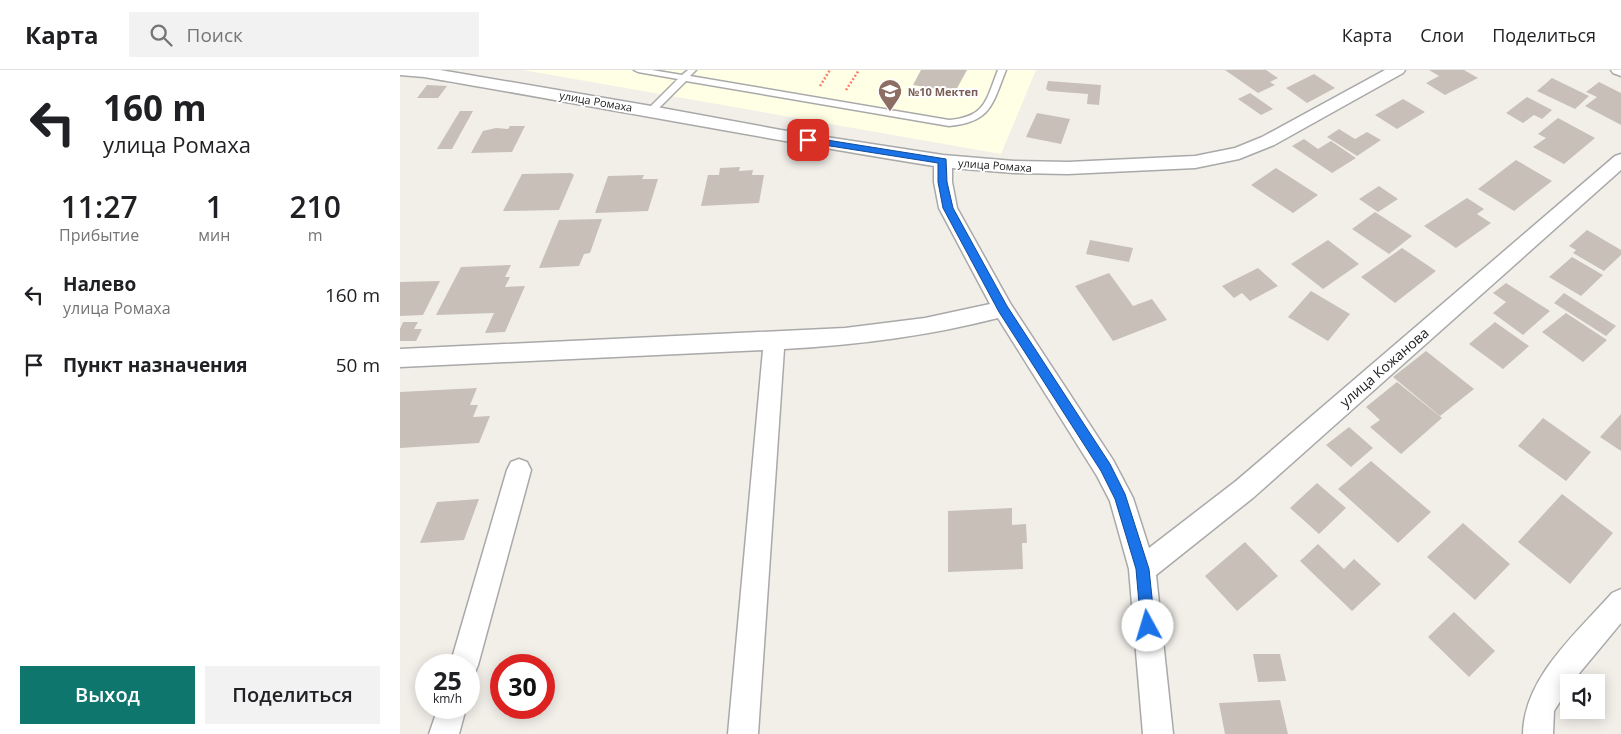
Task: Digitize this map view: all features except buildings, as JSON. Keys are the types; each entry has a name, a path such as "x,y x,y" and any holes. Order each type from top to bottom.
{"street":[{"name":"улица Ромаха","path":"400,70 425,71 781,136 943,161 1014,167 1068,168 1195,162 1230,155 1268,142 1397,70"},
{"name":"улица Кожанова","path":"1142,569 1252,482 1621,160"},
{"path":"943,161 943,182 948,208 1003,309 1106,468 1121,498 1142,569 1158,734"},
{"path":"400,358 774,342 895,330 1003,309"},
{"path":"743,734 774,342"},
{"path":"467,654 519,470"},
{"path":"1538,734 1538,720 1548,695 1563,672 1621,602"},
{"path":"444,734 449,719"}],"lane":[{"path":"638,70 950,123 971,121 984,111 1002,70"},
{"path":"651,111 692,70"}],"shaded area":[{"name":"№10 Мектеп","path":"523,70 1036,70 1001,154"}],"place":[{"name":"№10 Мектеп","path":"890,112"}],"route":[{"path":"808,140 943,161 943,182 948,208 1003,309 1106,468 1121,498 1142,569 1148,626"}]}
